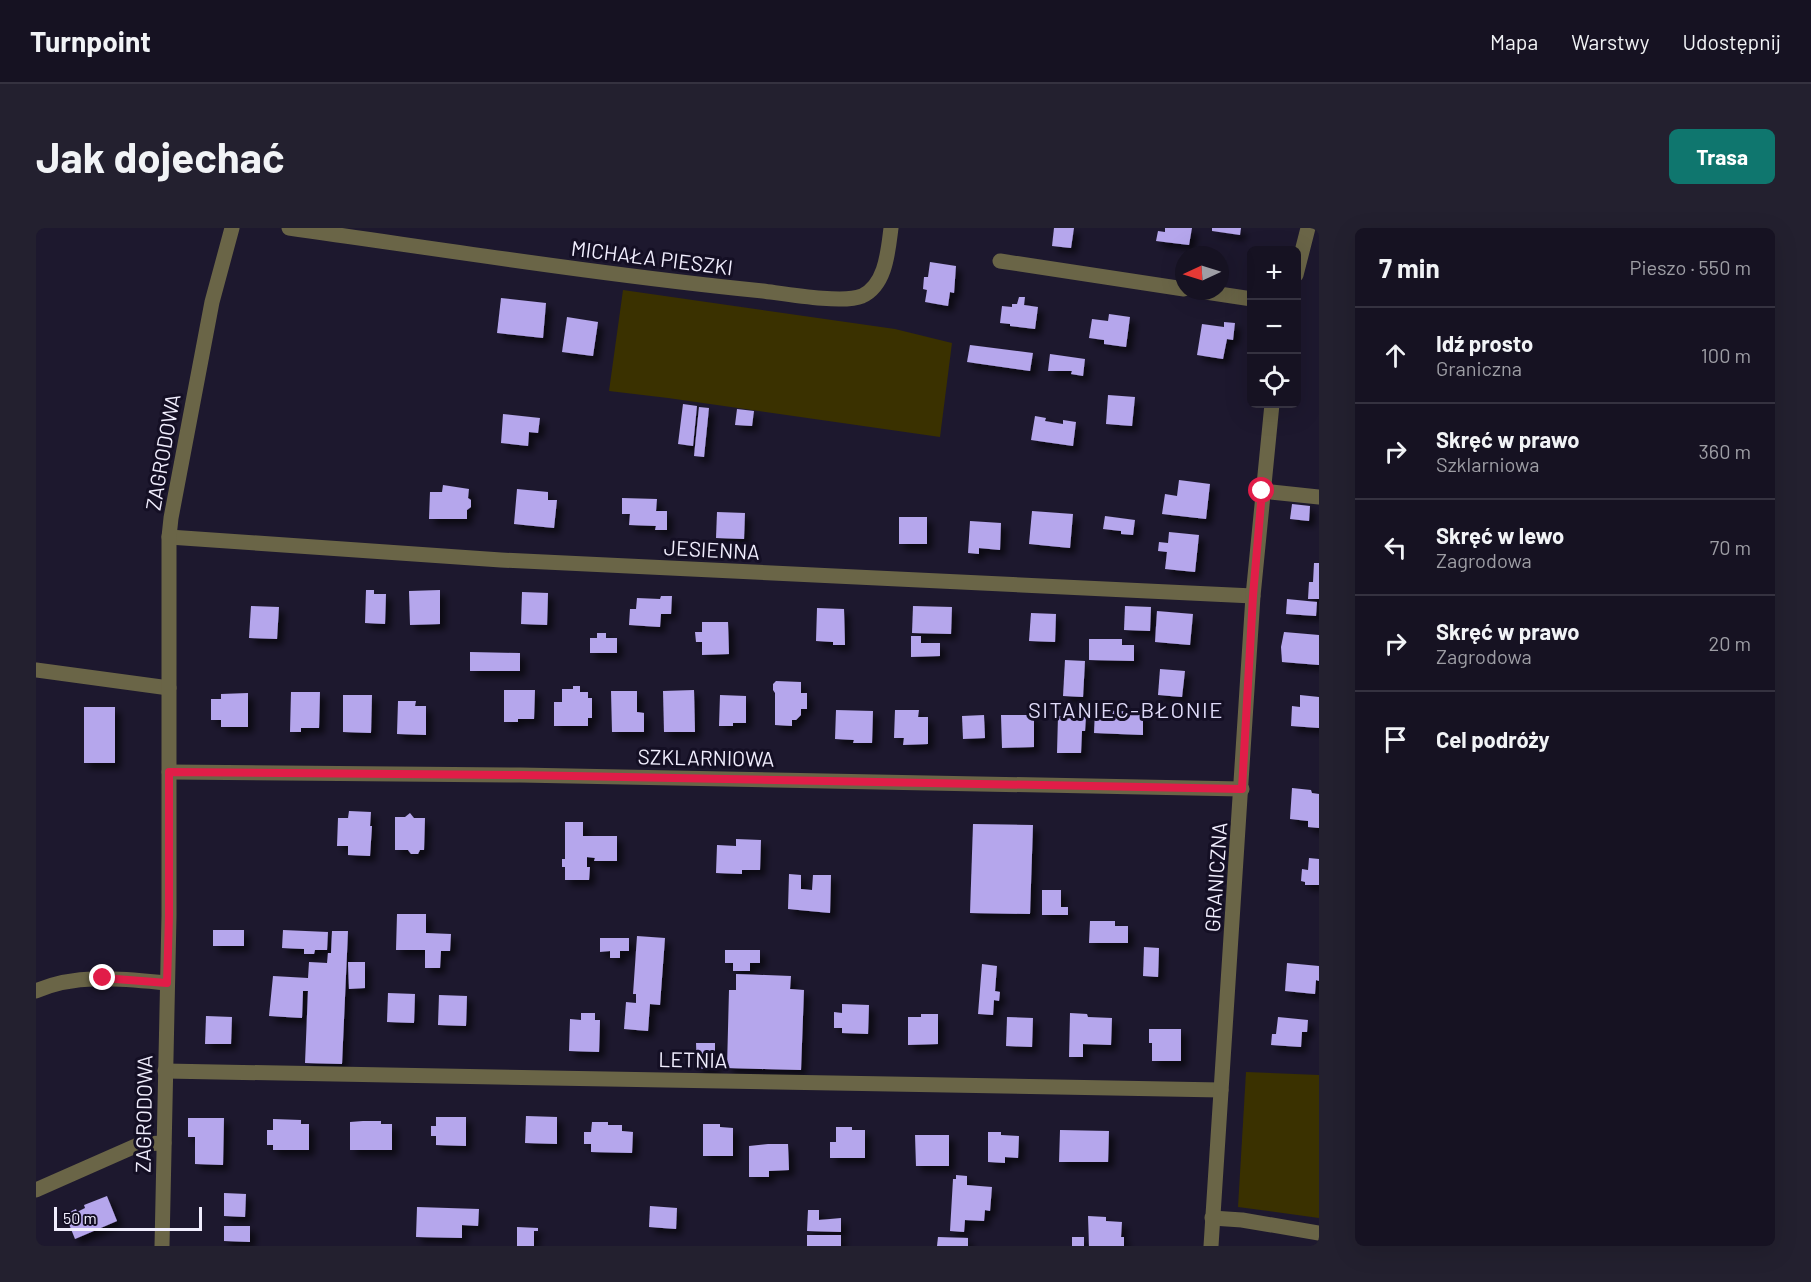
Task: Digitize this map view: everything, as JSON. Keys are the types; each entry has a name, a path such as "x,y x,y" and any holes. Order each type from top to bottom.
{"street":[{"name":"ZAGRODOWA","path":"162,1246 169,916 169,537 212,302 232,228"},
{"name":"MICHAŁA PIESZKI","path":"289,228 550,266 725,288 841,299 860,297 873,289 883,271 891,228"},
{"path":"1301,255 1308,228"},
{"path":"1000,261 1175,288"},
{"path":"1229,296 1247,298"},
{"name":"GRANICZNA","path":"1211,1246 1253,596 1272,408"},
{"path":"1262,491 1319,497"},
{"name":"JESIENNA","path":"169,537 501,560 1253,596"},
{"path":"36,670 169,688"},
{"name":"SZKLARNIOWA","path":"169,772 520,775 1242,789"},
{"path":"36,991 66,982 90,979 117,978 167,983"},
{"name":"LETNIA","path":"165,1071 1221,1090"},
{"path":"36,1190 140,1144 164,1143"},
{"path":"1212,1218 1319,1233"}],"shaded area":[{"path":"623,290 895,329 952,343 940,437 609,391"},
{"path":"1246,1072 1319,1075 1319,1218 1238,1207"}],"building":[{"path":"1054,228 1074,228 1071,248 1052,246"},
{"path":"1165,228 1192,228 1189,245 1156,241 1158,231 1165,232"},
{"path":"1212,228 1241,228 1240,235 1212,231"},
{"path":"930,262 956,266 954,293 950,292 948,306 925,302 927,290 923,289 924,277 928,277"},
{"path":"1019,297 1025,297 1024,305 1038,307 1035,329 1000,323 1002,306 1012,307 1012,304 1017,304"},
{"path":"501,298 546,303 543,338 497,333"},
{"path":"1109,314 1130,317 1126,347 1104,344 1104,340 1089,338 1092,319 1108,321"},
{"path":"567,317 598,322 593,356 562,352"},
{"path":"1224,322 1235,323 1233,340 1227,339 1223,359 1197,355 1202,324 1224,327"},
{"path":"970,345 1033,353 1030,371 967,362"},
{"path":"1050,354 1085,359 1083,376 1071,374 1072,371 1048,371"},
{"path":"1108,395 1135,397 1132,426 1106,424"},
{"path":"683,404 697,406 693,446 678,444"},
{"path":"699,407 709,408 704,457 694,456"},
{"path":"737,409 754,411 752,426 735,425"},
{"path":"503,414 540,418 538,433 529,432 528,446 501,443"},
{"path":"1035,416 1046,418 1045,421 1063,424 1063,420 1076,422 1073,446 1031,440"},
{"path":"1179,480 1210,484 1206,519 1162,514 1165,494 1177,496"},
{"path":"443,485 469,489 468,498 471,500 471,507 467,510 467,519 429,519 430,492 442,492"},
{"path":"517,489 548,492 548,500 557,500 554,528 514,524"},
{"path":"622,498 657,499 656,511 667,511 667,530 655,530 656,526 629,525 630,514 622,514"},
{"path":"1292,504 1310,506 1309,521 1290,519"},
{"path":"1032,511 1073,514 1070,548 1029,544"},
{"path":"717,512 745,513 744,539 716,538"},
{"path":"1105,516 1135,520 1133,535 1103,529"},
{"path":"899,517 927,517 927,544 899,544"},
{"path":"970,521 1001,523 1000,550 979,548 979,554 968,553"},
{"path":"1169,532 1199,535 1195,572 1165,569 1167,552 1158,551 1159,542 1168,543"},
{"path":"1314,563 1319,563 1319,599 1308,599 1309,582 1313,582"},
{"path":"366,590 374,590 374,594 386,594 385,624 365,623"},
{"path":"440,590 440,624 410,625 409,591"},
{"path":"522,592 548,593 547,625 521,624"},
{"path":"661,596 672,596 671,614 661,614 660,627 629,625 630,609 636,609 637,598 660,599"},
{"path":"1287,599 1317,602 1316,616 1286,614"},
{"path":"251,606 279,607 277,639 249,638"},
{"path":"913,606 952,607 951,634 912,633"},
{"path":"1125,606 1151,607 1150,631 1124,630"},
{"path":"817,608 844,609 845,645 816,641"},
{"path":"1157,611 1193,614 1190,645 1155,642"},
{"path":"1031,613 1056,614 1055,642 1029,641"},
{"path":"702,622 728,622 729,654 702,655 702,642 696,642 695,632 702,632"},
{"path":"1284,632 1319,635 1319,665 1282,662 1281,647"},
{"path":"597,633 606,633 606,638 617,638 617,653 590,653 590,638 597,638"},
{"path":"911,636 921,636 921,643 940,643 940,656 911,657"},
{"path":"1089,639 1122,639 1122,645 1134,645 1134,661 1089,660"},
{"path":"470,652 520,653 520,671 470,671"},
{"path":"1065,660 1085,661 1083,697 1063,696"},
{"path":"1160,669 1185,671 1182,697 1158,695"},
{"path":"776,681 801,682 801,693 807,693 807,709 801,709 801,715 796,720 792,720 792,726 775,725 773,684"},
{"path":"573,686 580,686 580,692 588,692 588,698 592,698 592,718 588,718 588,726 554,726 554,702 562,702 562,689 573,689"},
{"path":"504,690 535,690 534,719 504,722"},
{"path":"694,690 695,732 664,732 663,691"},
{"path":"611,691 637,691 637,712 644,713 644,732 612,732"},
{"path":"291,692 320,692 319,728 301,728 301,732 290,732"},
{"path":"248,693 248,727 221,727 221,720 211,720 211,699 221,699 221,694"},
{"path":"343,695 372,695 371,733 343,732"},
{"path":"720,695 746,696 746,723 719,726"},
{"path":"1300,695 1319,697 1319,728 1291,726 1292,706 1300,707"},
{"path":"398,701 416,701 415,706 426,706 426,735 397,734"},
{"path":"84,707 115,707 115,763 84,763"},
{"path":"836,710 873,711 872,743 853,743 854,740 835,739"},
{"path":"895,710 919,710 918,717 928,717 928,744 903,745 904,738 894,738"},
{"path":"1095,710 1143,712 1143,735 1094,733"},
{"path":"984,715 985,738 963,739 962,716"},
{"path":"1001,715 1034,715 1034,747 1002,748"},
{"path":"1058,716 1086,717 1085,731 1082,731 1081,753 1057,753"},
{"path":"1292,788 1311,790 1312,793 1319,794 1319,828 1308,827 1308,821 1290,819"},
{"path":"349,811 371,812 370,856 348,855 348,846 337,846 338,818 348,818"},
{"path":"410,813 414,818 425,818 424,850 420,850 418,854 411,854 408,850 395,850 395,817 405,817"},
{"path":"565,822 583,822 583,836 617,836 617,861 594,861 595,858 587,857 587,867 590,867 589,880 565,880 565,867 562,867 562,859 565,859"},
{"path":"973,824 1033,825 1030,914 970,913"},
{"path":"736,839 761,840 760,870 742,870 742,874 716,873 717,845 736,846"},
{"path":"1309,858 1319,859 1319,885 1305,885 1305,882 1301,881 1302,869 1308,870"},
{"path":"789,874 801,875 801,889 812,890 813,875 831,875 830,913 788,909"},
{"path":"1042,890 1061,890 1061,907 1068,907 1068,915 1042,915"},
{"path":"397,914 426,914 426,933 451,934 450,951 441,951 440,968 425,968 425,950 396,950"},
{"path":"1090,921 1115,921 1115,926 1128,926 1128,943 1089,943"},
{"path":"213,930 244,930 244,946 213,946"},
{"path":"283,930 328,932 327,950 315,950 314,954 304,954 304,949 282,948"},
{"path":"332,931 348,931 342,1064 305,1063 308,991 303,991 302,1018 269,1016 273,976 308,978 309,962 327,963 328,953 331,953"},
{"path":"637,936 665,938 660,1005 650,1004 648,1031 624,1029 626,1002 636,1003 636,994 633,994"},
{"path":"600,938 629,938 629,951 620,951 620,958 610,958 610,951 600,952"},
{"path":"1144,947 1159,948 1158,977 1143,976"},
{"path":"725,950 760,950 760,963 750,963 750,971 733,971 733,963 725,963"},
{"path":"348,962 365,962 365,988 349,989"},
{"path":"1287,963 1319,966 1319,981 1316,980 1315,994 1285,991"},
{"path":"982,964 997,966 995,991 1000,992 999,1001 994,1000 993,1015 978,1014"},
{"path":"736,974 791,976 790,989 804,990 801,1070 727,1068 729,990 736,990"},
{"path":"388,993 415,994 414,1023 387,1022"},
{"path":"439,995 467,996 466,1026 438,1025"},
{"path":"842,1004 869,1005 868,1034 842,1033 842,1028 834,1028 834,1012 842,1013"},
{"path":"581,1013 595,1013 595,1020 600,1020 599,1052 569,1051 570,1019 581,1020"},
{"path":"1070,1013 1087,1014 1088,1017 1112,1018 1111,1045 1083,1044 1083,1057 1069,1057"},
{"path":"921,1014 938,1014 938,1044 908,1045 908,1017 921,1017"},
{"path":"206,1016 232,1017 231,1044 205,1044"},
{"path":"1007,1017 1033,1018 1032,1047 1006,1046"},
{"path":"1278,1017 1308,1020 1307,1032 1302,1032 1301,1047 1271,1045 1272,1034 1276,1034"},
{"path":"1149,1029 1181,1029 1181,1061 1152,1061"},
{"path":"696,1043 715,1043 715,1068 697,1069"},
{"path":"526,1116 557,1117 557,1144 525,1143"},
{"path":"436,1117 466,1117 466,1146 436,1145 436,1136 431,1136 431,1126 436,1126"},
{"path":"188,1118 224,1118 223,1165 195,1164 195,1137 188,1137"},
{"path":"273,1119 301,1120 301,1124 309,1124 309,1150 273,1150 273,1145 267,1145 267,1130 273,1130"},
{"path":"381,1121 381,1124 392,1124 392,1150 350,1150 350,1122"},
{"path":"592,1122 622,1125 622,1131 633,1132 632,1153 591,1152 591,1144 584,1144 584,1132 591,1132"},
{"path":"703,1124 720,1124 720,1127 733,1128 733,1156 703,1156"},
{"path":"836,1127 865,1130 865,1158 830,1158 830,1142 836,1142"},
{"path":"1060,1130 1109,1131 1108,1162 1059,1162"},
{"path":"988,1132 1019,1136 1018,1158 1005,1157 1005,1163 988,1162"},
{"path":"915,1135 949,1135 949,1166 916,1166"},
{"path":"788,1144 789,1170 769,1171 769,1177 749,1177 749,1146"},
{"path":"956,1175 967,1176 967,1185 992,1187 990,1211 985,1210 984,1221 965,1220 964,1232 950,1231 953,1179 956,1179"},
{"path":"224,1193 246,1194 245,1217 224,1216"},
{"path":"107,1196 117,1221 75,1239 65,1214 76,1209 77,1212 85,1208 84,1205"},
{"path":"650,1206 677,1208 676,1229 649,1227"},
{"path":"417,1207 479,1209 478,1226 462,1225 462,1238 416,1237"},
{"path":"808,1210 819,1210 819,1220 841,1218 841,1232 807,1231"},
{"path":"1088,1216 1106,1217 1106,1221 1122,1222 1121,1237 1124,1237 1124,1246 1089,1246"},
{"path":"224,1226 250,1226 250,1242 224,1241"},
{"path":"517,1227 538,1228 538,1231 534,1231 534,1246 517,1246"},
{"path":"807,1235 841,1235 841,1246 807,1246"},
{"path":"938,1237 968,1238 968,1246 937,1246"},
{"path":"1072,1237 1084,1237 1084,1246 1072,1246"}],"district":[{"name":"SITANIEC-BŁONIE","path":"1126,709"}],"route":[{"path":"103,978 167,983 169,772 520,775 1242,789 1253,596 1262,491"}]}
